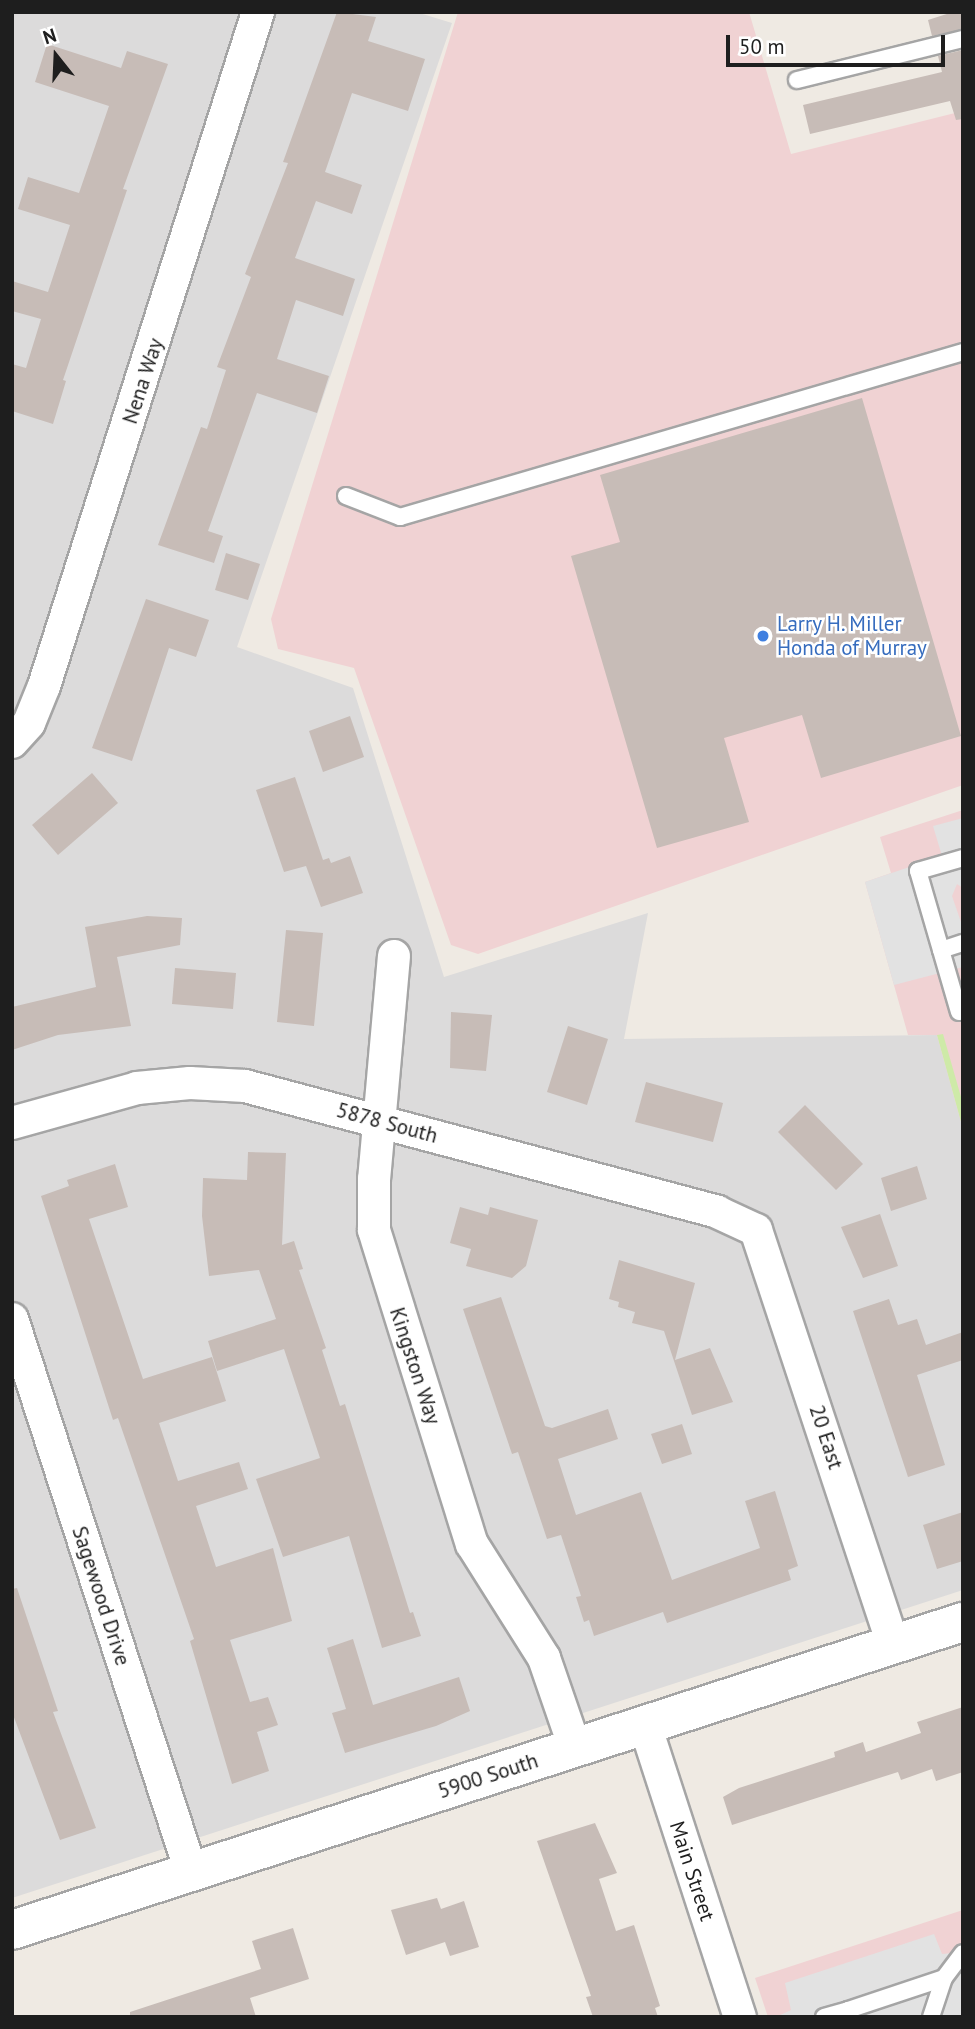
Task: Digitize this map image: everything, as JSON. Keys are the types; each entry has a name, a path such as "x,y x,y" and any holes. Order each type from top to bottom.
{"street":[{"name":"Nena Way","path":"12,742 29,723 44,686 258,12"},
{"name":"Kingston Way","path":"394,956 374,1230 383,1268 472,1544 544,1658 575,1748"},
{"name":"5878 South","path":"12,1123 137,1088 190,1083 245,1086 717,1212 756,1230"},
{"name":"20 East","path":"756,1230 893,1645"},
{"name":"Sagewood Drive","path":"12,1319 191,1872"},
{"name":"5900 South","path":"12,1930 963,1622"},
{"name":"Main Street","path":"645,1725 740,2017"}],"lane":[{"path":"797,80 963,39"},
{"path":"346,496 400,517 963,352"},
{"path":"962,1016 918,871 963,858"},
{"path":"941,950 963,943"},
{"path":"931,2017 944,1978 963,1953"},
{"path":"824,2017 849,2013 944,1978"}],"shaded area":[{"path":"12,12 416,12 452,23 237,647 353,688 444,977 648,913 624,1039 937,1035 963,1129 963,1590 12,1898"},
{"path":"458,12 749,12 791,154 963,111 963,785 478,954 451,945 354,668 278,649 271,619"},
{"path":"963,810 963,1129 937,1035 908,1035 865,882 891,873 880,837"},
{"path":"963,818 963,888 957,884 952,896 963,928 963,967 894,985 865,882 942,856 933,826"},
{"path":"963,1910 963,2017 768,2017 755,1978"},
{"path":"934,1934 942,1954 963,1952 963,2017 776,2017 791,2010 785,1983"}],"green space":[{"path":"943,1034 963,1104 963,1129 937,1035"}],"building":[{"path":"337,12 376,17 368,41 425,59 408,111 352,93 325,172 362,185 352,214 316,201 295,258 355,279 343,316 296,300 277,359 329,376 317,413 257,393 208,531 223,536 214,563 158,545 201,427 207,429 226,370 217,367 251,277 245,274 288,163 283,162"},
{"path":"953,12 963,12 963,29 932,36 928,20"},
{"path":"47,44 121,68 127,51 168,64 123,189 127,190 63,380 66,381 53,424 12,411 12,364 26,368 41,319 12,311 12,281 48,292 70,225 18,209 28,177 79,193 109,106 35,82"},
{"path":"963,50 963,119 956,120 950,101 810,134 803,105 942,72 938,56"},
{"name":"Larry H. Miller Honda of Murray","path":"862,398 961,736 821,778 802,715 724,738 749,822 657,848 571,556 620,542 600,475"},
{"path":"226,553 260,564 248,600 215,590"},
{"path":"146,599 209,620 196,657 169,648 132,761 92,748"},
{"path":"350,716 364,757 323,772 309,731"},
{"path":"92,773 118,803 58,855 32,825"},
{"path":"295,777 323,860 329,858 331,863 350,856 363,893 321,907 306,866 284,872 256,790"},
{"path":"147,916 182,918 180,945 117,957 131,1026 58,1035 12,1050 12,1007 96,987 85,927"},
{"path":"286,930 323,933 314,1026 277,1022"},
{"path":"175,968 236,973 233,1009 172,1004"},
{"path":"451,1012 492,1015 486,1071 450,1068"},
{"path":"568,1026 608,1039 587,1105 547,1092"},
{"path":"646,1082 723,1103 713,1142 635,1122"},
{"path":"805,1105 863,1164 836,1190 778,1132"},
{"path":"248,1152 286,1153 282,1245 294,1241 303,1269 299,1270 326,1348 322,1350 340,1406 345,1404 410,1613 413,1612 421,1636 382,1648 349,1536 283,1557 256,1479 320,1458 284,1349 217,1371 208,1341 276,1319 259,1270 209,1276 202,1216 203,1178 247,1180"},
{"path":"115,1164 128,1207 89,1219 143,1379 212,1357 226,1401 159,1423 178,1481 239,1462 248,1489 196,1506 216,1567 273,1548 292,1621 230,1640 250,1702 268,1697 278,1725 257,1732 269,1771 232,1784 190,1641 194,1639 118,1418 113,1420 41,1196 69,1186 67,1180"},
{"path":"917,1166 927,1199 891,1211 881,1178"},
{"path":"460,1207 488,1215 490,1207 538,1220 526,1266 512,1278 466,1266 471,1249 450,1243"},
{"path":"880,1214 898,1266 863,1278 841,1227"},
{"path":"619,1260 695,1283 675,1360 710,1348 733,1402 692,1415 664,1331 632,1323 635,1312 618,1307 619,1302 609,1299"},
{"path":"501,1297 545,1426 552,1428 608,1409 618,1439 558,1459 576,1515 641,1492 672,1580 760,1548 745,1501 775,1491 798,1566 788,1570 791,1580 667,1623 663,1612 594,1636 589,1620 584,1622 576,1597 581,1596 561,1535 547,1539 518,1452 512,1454 463,1309"},
{"path":"889,1299 898,1325 917,1319 926,1345 963,1332 963,1360 917,1375 945,1465 908,1477 853,1311"},
{"path":"682,1424 692,1454 662,1464 651,1434"},
{"path":"963,1512 963,1561 937,1569 923,1525"},
{"path":"17,1588 58,1711 53,1712 96,1828 60,1840 12,1712 12,1589"},
{"path":"353,1639 373,1705 459,1677 470,1711 436,1726 345,1753 332,1713 346,1709 327,1648"},
{"path":"963,1707 963,1772 936,1781 932,1769 901,1780 898,1772 732,1825 723,1797 739,1788 835,1757 834,1752 863,1742 866,1752 921,1733 917,1722"},
{"path":"595,1823 617,1873 599,1879 616,1931 634,1925 660,2006 655,2008 658,2017 593,2017 586,1997 591,1996 537,1841"},
{"path":"437,1898 441,1909 464,1901 479,1947 450,1956 445,1942 406,1955 391,1910"},
{"path":"293,1928 309,1979 250,1998 256,2017 130,2017 130,2012 261,1969 252,1941"}],"place":[{"name":"Larry H. Miller Honda of Murray","path":"763,636"}]}
